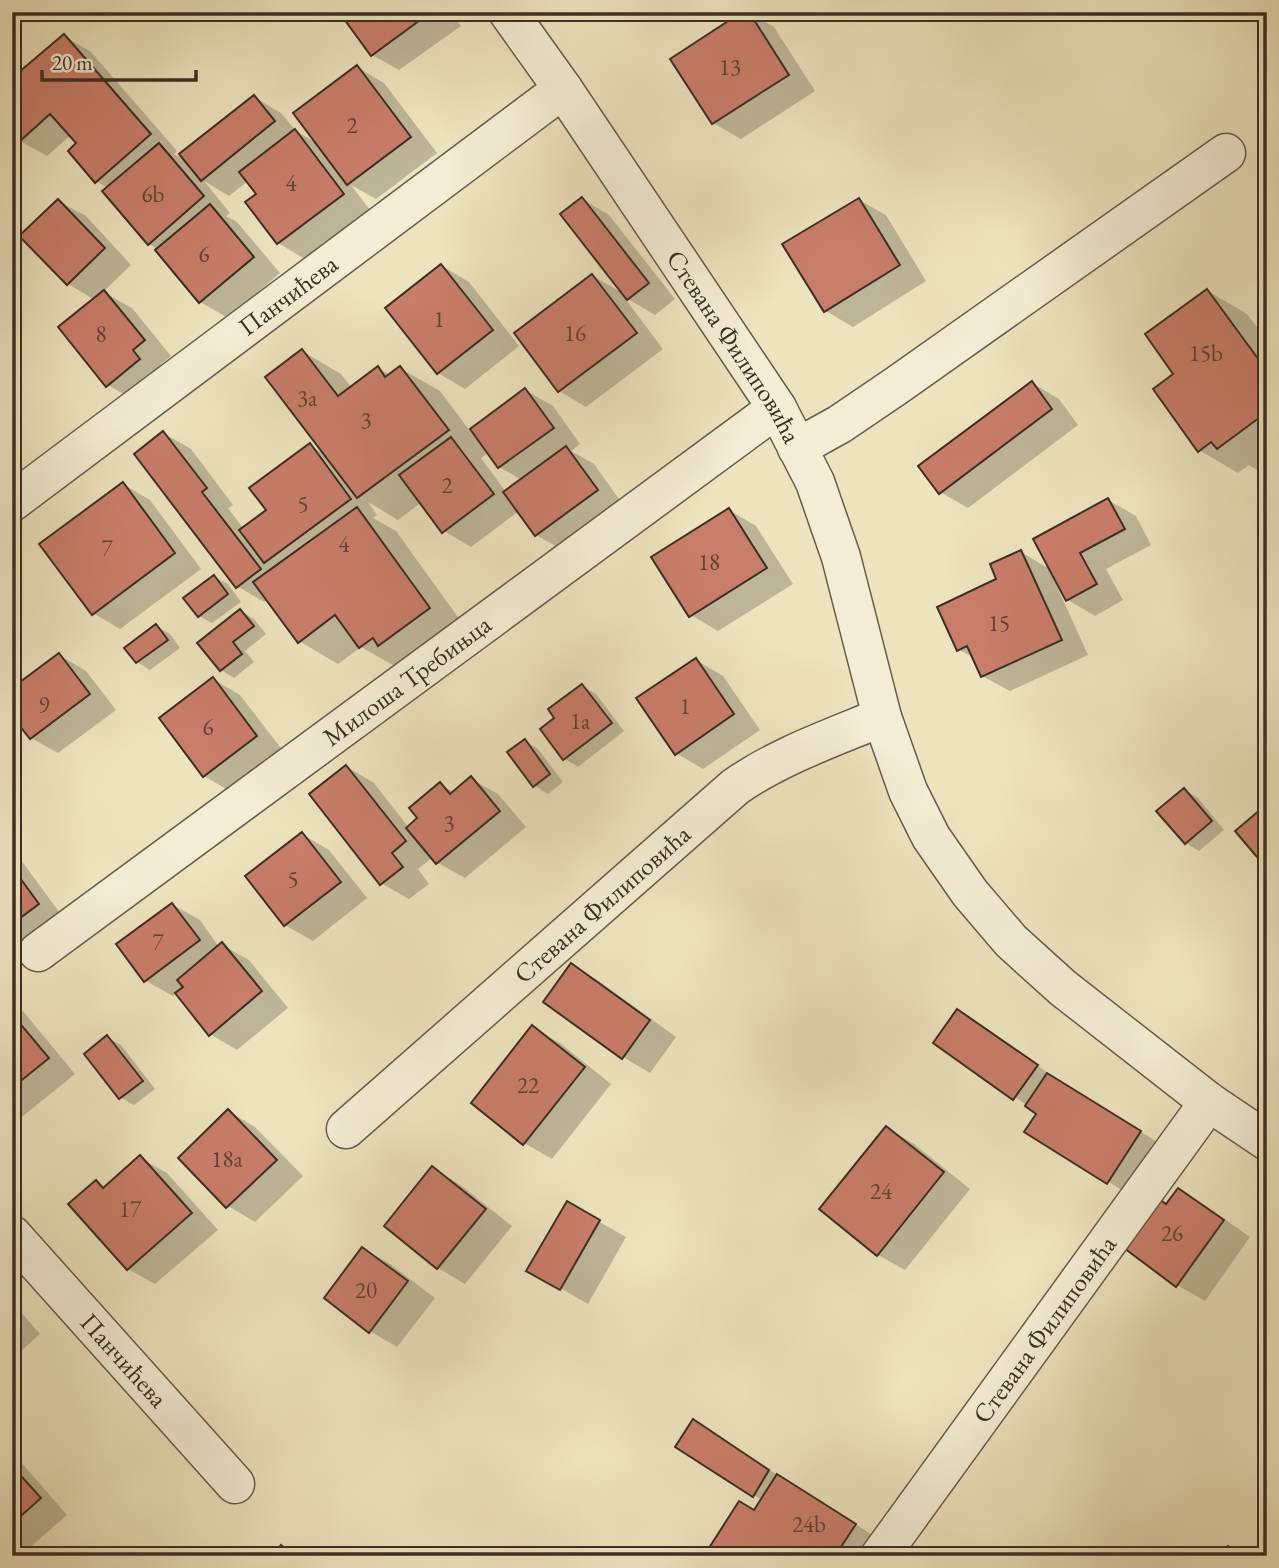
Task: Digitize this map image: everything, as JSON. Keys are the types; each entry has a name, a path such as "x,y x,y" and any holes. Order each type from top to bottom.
{"street":[{"name":"Стевана Филиповића","path":"508,12 778,408 815,482 841,557 882,717 908,791 931,836 970,893 1011,941 1063,988 1209,1102 1267,1141"},
{"name":"Панчићева","path":"12,502 563,89"},
{"path":"797,448 840,425 1226,153"},
{"name":"Милоша Требињца","path":"38,952 778,408"},
{"name":"Стевана Филиповића","path":"346,1129 735,788 759,770 882,717"},
{"name":"Стевана Филиповића","path":"880,1556 1209,1102"},
{"name":"Панчићева","path":"12,1235 235,1484"}],"building":[{"path":"339,12 431,12 371,56"},
{"path":"742,12 749,12 789,75 712,124 670,59"},
{"path":"64,34 151,134 95,183 68,151 76,143 50,114 19,142 12,134 12,78"},
{"path":"357,65 411,137 347,185 293,113"},
{"path":"254,95 275,121 201,181 179,154"},
{"path":"295,129 344,194 277,244 245,202 256,194 239,172"},
{"path":"159,143 204,196 148,245 102,191"},
{"path":"582,197 649,283 627,300 560,214"},
{"path":"859,198 900,265 824,312 782,244"},
{"path":"58,199 105,248 67,285 19,236"},
{"path":"210,204 254,257 199,303 155,250"},
{"path":"441,264 493,330 437,374 385,308"},
{"path":"592,274 637,333 558,392 514,333"},
{"path":"1207,289 1267,371 1267,412 1217,449 1211,442 1198,452 1153,389 1173,374 1145,334"},
{"path":"104,290 145,340 133,350 140,359 106,387 58,327"},
{"path":"302,349 338,396 378,366 385,377 400,366 449,430 357,498 265,377"},
{"path":"1032,381 1052,409 939,494 918,466"},
{"path":"525,388 554,428 498,468 470,429"},
{"path":"163,431 207,488 202,492 261,569 236,588 134,454"},
{"path":"451,437 494,494 442,533 399,475"},
{"path":"310,443 351,499 264,563 239,530 266,510 249,488"},
{"path":"566,446 598,490 535,536 503,492"},
{"path":"123,482 175,553 92,615 39,544"},
{"path":"1108,498 1125,529 1080,553 1097,584 1066,601 1033,539"},
{"path":"357,507 430,608 378,646 373,638 359,648 335,615 298,643 253,582"},
{"path":"729,508 767,568 689,617 651,557"},
{"path":"1021,550 1062,640 981,677 967,646 957,651 937,607 996,579 990,564"},
{"path":"214,575 228,594 198,617 183,598"},
{"path":"240,609 254,626 233,642 242,654 220,671 197,643"},
{"path":"156,624 168,640 136,663 124,648"},
{"path":"59,653 90,694 30,739 12,716 12,688"},
{"path":"696,658 734,714 675,755 636,698"},
{"path":"213,677 257,736 203,777 159,718"},
{"path":"582,684 612,723 563,760 540,729 554,718 548,709"},
{"path":"525,739 550,774 533,787 507,752"},
{"path":"346,765 406,841 392,853 403,867 380,885 309,794"},
{"path":"471,776 500,811 436,864 406,828 417,818 409,808 440,782 450,794"},
{"path":"1184,788 1212,821 1185,844 1156,811"},
{"path":"1267,804 1267,848 1257,857 1235,831"},
{"path":"302,832 341,882 284,926 245,876"},
{"path":"12,867 39,904 12,924"},
{"path":"172,903 200,940 144,982 116,944"},
{"path":"222,942 262,991 209,1036 175,993 183,987 177,980"},
{"path":"571,963 650,1020 622,1059 543,1002"},
{"path":"957,1009 1038,1065 1013,1100 933,1043"},
{"path":"12,1014 49,1058 12,1088"},
{"path":"532,1025 585,1067 523,1145 471,1103"},
{"path":"107,1035 143,1081 119,1099 84,1054"},
{"path":"1047,1073 1141,1131 1107,1184 1024,1132 1036,1114 1025,1106"},
{"path":"228,1109 277,1160 226,1208 178,1158"},
{"path":"886,1126 944,1172 877,1256 819,1209"},
{"path":"140,1155 192,1213 127,1270 68,1204 96,1180 103,1188"},
{"path":"432,1166 486,1209 437,1269 384,1226"},
{"path":"1178,1188 1224,1220 1176,1287 1120,1245 1155,1196 1166,1204"},
{"path":"567,1201 600,1220 560,1290 526,1271"},
{"path":"362,1247 408,1281 369,1333 324,1298"},
{"path":"693,1419 769,1470 753,1497 675,1447"},
{"path":"12,1466 41,1498 12,1524"},
{"path":"777,1474 856,1524 835,1556 721,1556 709,1548 739,1501 754,1510"},
{"path":"281,1545 295,1556 272,1556"},
{"path":"1228,1546 1241,1556 1221,1556"}]}
